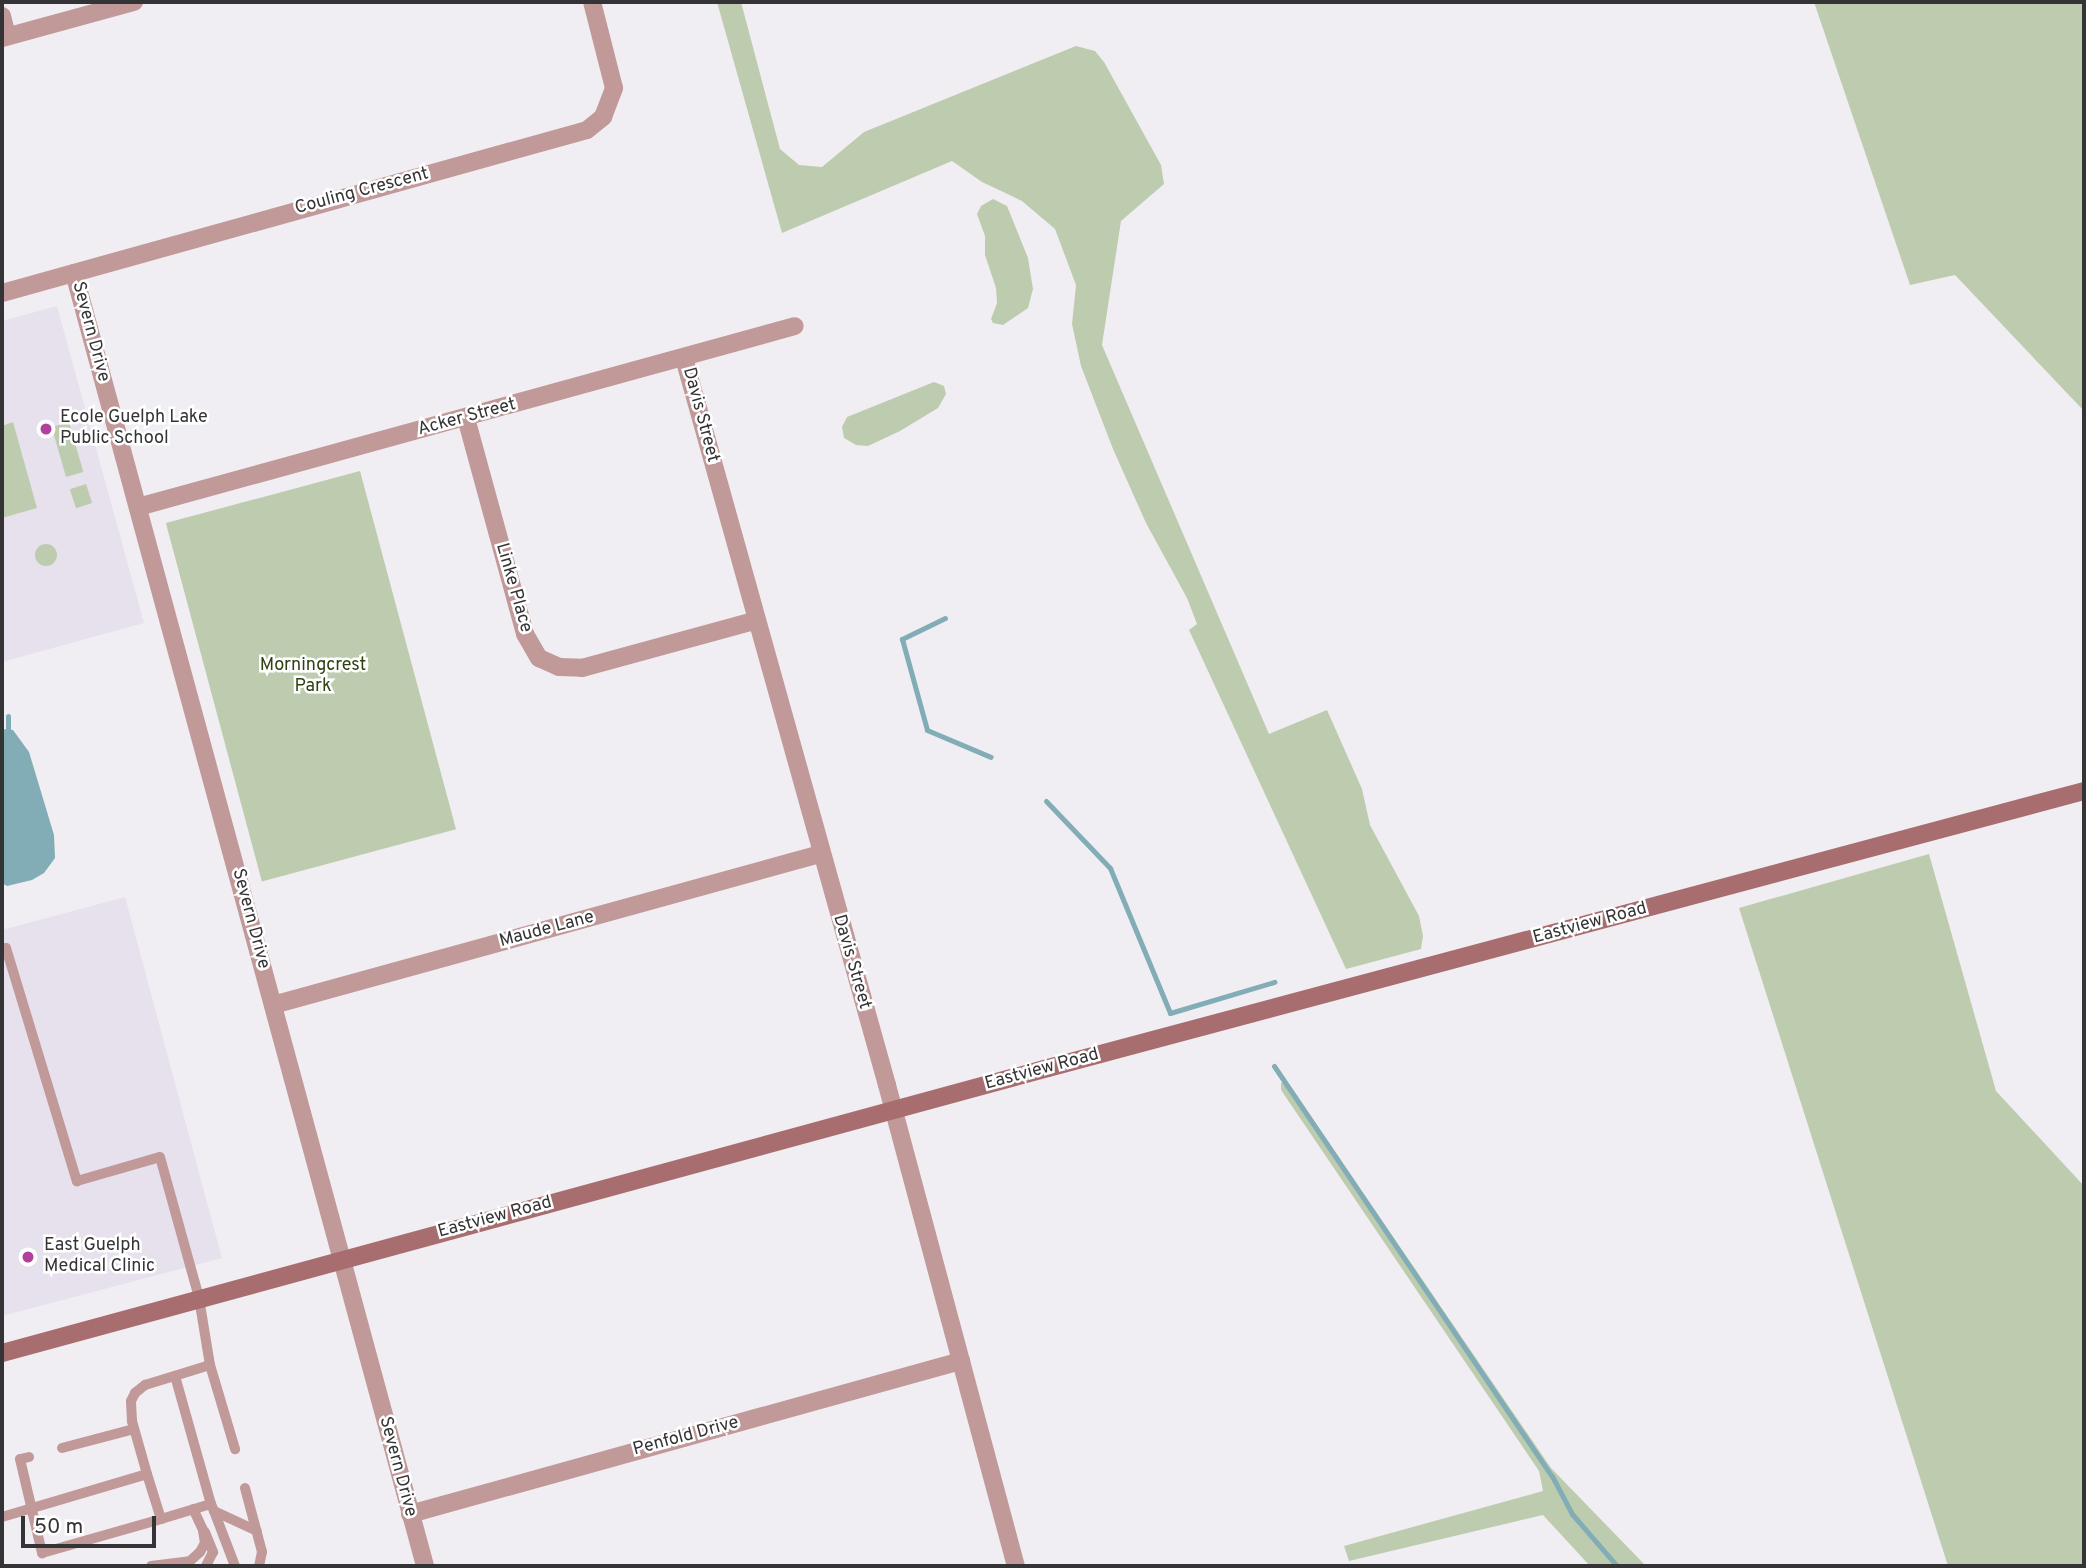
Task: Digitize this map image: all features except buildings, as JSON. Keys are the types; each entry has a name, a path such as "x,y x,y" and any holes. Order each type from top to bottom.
{"street":[{"path":"2,16 4,37 134,2"},
{"name":"Couling Crescent","path":"2,293 587,130 603,117 614,88 592,2"},
{"name":"Severn Drive","path":"74,273 425,1566"},
{"name":"Acker Street","path":"138,508 795,326"},
{"name":"Davis Street","path":"684,358 893,1110 1016,1566"},
{"name":"Linke Place","path":"466,418 525,634 539,659 559,667 582,668 757,620"},
{"name":"Eastview Road","path":"2,1353 893,1110 2084,791"},
{"name":"Maude Lane","path":"273,1005 820,854"},
{"name":"Penfold Drive","path":"410,1514 961,1361"}],"lane":[{"path":"2,949 6,948 77,1181 160,1157 199,1298 210,1365 234,1449"},
{"path":"161,1519 134,1429 131,1401 135,1393 145,1385 210,1365"},
{"path":"175,1376 212,1507 235,1566"},
{"path":"62,1448 134,1429"},
{"path":"29,1457 20,1459 46,1566"},
{"path":"2,1517 146,1474"},
{"path":"245,1488 263,1560 260,1566"},
{"path":"42,1553 193,1509 212,1507 257,1531"},
{"path":"193,1509 214,1552 206,1566"},
{"path":"151,1566 190,1561 205,1543 203,1530"}],"shaded area":[{"name":"Ecole Guelph Lake Public School","path":"57,306 144,623 2,662 2,321"},
{"path":"125,897 222,1258 2,1316 2,930"}],"green space":[{"path":"717,2 741,2 780,149 799,165 822,167 864,132 1076,46 1095,51 1104,62 1161,165 1164,184 1121,221 1102,345 1269,734 1327,710 1362,789 1370,825 1419,916 1423,936 1421,949 1346,969 1189,630 1197,624 1187,598 1146,523 1113,449 1081,366 1072,324 1076,285 1055,229 1022,201 982,182 952,161 782,233"},
{"path":"1814,2 2084,2 2084,411 1955,275 1910,285"},
{"path":"993,199 1007,206 1028,258 1033,289 1028,308 1003,325 993,323 991,319 997,303 996,288 985,255 985,236 977,214 981,206"},
{"path":"934,382 944,386 946,394 938,408 868,446 856,445 844,438 842,427 847,417"},
{"path":"13,422 37,508 2,518 2,426"},
{"path":"69,422 83,472 66,477 52,427"},
{"name":"Morningcrest Park","path":"360,471 456,829 262,881 166,523"},
{"path":"86,484 92,503 76,508 70,489"},
{"path":"46,544 56,551 57,555 50,565 46,566 36,559 35,555 42,545"},
{"path":"1929,854 1996,1091 2084,1186 2084,1566 1948,1566 1739,908"},
{"path":"1286,1080 1551,1468 1646,1566 1590,1566 1543,1515 1349,1561 1344,1546 1543,1491 1539,1471 1281,1090 1281,1083"}],"water":[{"path":"2,729 13,730 29,752 54,835 55,858 44,873 32,880 7,886 2,883"}],"waterway":[{"path":"945,618 902,639 927,730 991,757"},
{"path":"8,716 8,730"},
{"path":"1046,801 1110,868 1170,1013 1274,982"},
{"path":"1274,1066 1552,1476 1572,1514 1617,1566"}],"place":[{"name":"Ecole Guelph Lake Public School","path":"46,429"},
{"name":"East Guelph Medical Clinic","path":"28,1257"}]}
